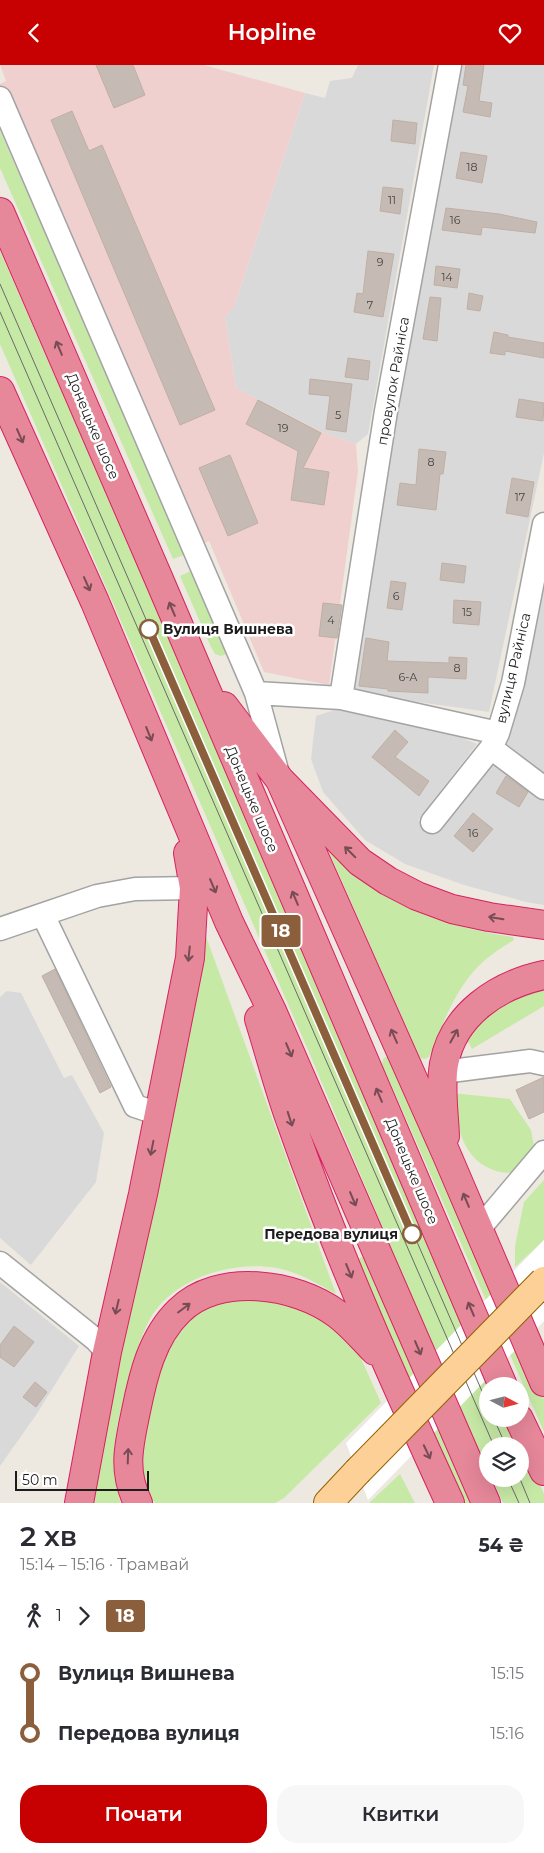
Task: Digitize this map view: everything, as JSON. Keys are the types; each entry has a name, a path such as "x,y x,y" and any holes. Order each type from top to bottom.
{"highway":[{"name":"Донецьке шосе","path":"0,211 500,1377"},
{"path":"0,391 95,602 229,923 272,1011 486,1503"},
{"path":"198,670 280,781 360,862 388,881 417,896 452,909 489,917 544,925"},
{"path":"280,781 446,1153 544,1382"},
{"path":"79,1503 101,1346 143,1194 190,957 194,888 180,809"},
{"path":"308,843 332,986"},
{"path":"229,923 291,1124 387,1365 450,1503"},
{"path":"446,1153 442,1092 444,1063 452,1038 480,1003 509,985 544,975"},
{"path":"138,1503 131,1489 127,1453 142,1383 150,1358 167,1325 179,1310 194,1301 209,1293 233,1286 254,1285 294,1293 337,1313 387,1365"},
{"path":"523,1427 544,1471"}],"main road":[{"path":"328,1503 357,1471 544,1281"}],"street":[{"name":"провулок Райніса","path":"341,698 386,411 450,65"},
{"path":"0,98 256,693 280,781"},
{"name":"вулиця Райніса","path":"432,822 494,740 513,683 544,524"},
{"path":"256,693 341,698 494,740 544,788"},
{"path":"0,929 97,895 135,889 194,888"},
{"path":"42,915 135,1107 159,1114"},
{"path":"444,1072 530,1061 544,1064"},
{"path":"479,1229 544,1152"},
{"path":"0,1263 101,1346 68,1503"}],"shaded area":[{"path":"0,65 204,65 305,93 234,307 225,317 236,388 320,431 356,444 358,471 329,685 264,672 209,541 198,546 0,93 0,84 6,81"},
{"path":"358,65 434,65 368,434 356,444 320,431 236,388 225,317 234,307 305,93 325,98 330,81 352,78"},
{"path":"454,65 544,65 544,453 489,712 346,692"},
{"path":"544,550 544,779 505,750"},
{"path":"340,708 422,721 477,744 418,820 433,834 495,760 544,799 544,905 464,885 405,864 365,840 323,792 311,759 316,716"},
{"path":"7,991 21,993 64,1078 72,1075 104,1133 96,1182 31,1265 0,1238 0,997"},
{"path":"0,1282 79,1346 36,1415 0,1466"}],"green space":[{"path":"0,131 187,554 173,559 0,168"},
{"path":"0,251 493,1377 479,1377 479,1427 515,1427 519,1437 479,1437 479,1451 308,1050 0,344"},
{"path":"193,570 228,648 227,654 221,656 215,654 180,576"},
{"path":"330,849 367,883 400,904 455,925 513,937 514,940 485,960 466,981 445,1018 429,1057 425,1059 420,1058 328,850"},
{"path":"203,928 336,1294 293,1272 260,1266 224,1270 206,1275 173,1293 160,1305 146,1327 123,1402 114,1459 114,1474 121,1503 89,1503"},
{"path":"544,987 544,1006 472,1049 466,1038 485,1010"},
{"path":"389,1057 394,1059 544,1399 544,1432 529,1398 529,1377 520,1377 382,1064 383,1059"},
{"path":"452,1093 510,1099 531,1130 536,1157 511,1173 496,1171 481,1163 473,1156 462,1137"},
{"path":"544,1180 544,1240 515,1267 515,1246 524,1202"},
{"path":"361,1257 366,1257 476,1503 462,1503 358,1260"},
{"path":"226,1294 297,1301 346,1336 360,1356 381,1403 284,1498 275,1503 155,1503 145,1491 137,1465 150,1397 176,1327"},
{"path":"529,1460 544,1494 544,1503 503,1503 496,1487 529,1487"},
{"path":"400,1474 415,1503 369,1503"}],"pier":[{"path":"544,1240 544,1321 489,1377 479,1377 479,1387 368,1500 346,1443"}],"building":[{"path":"96,65 133,65 145,95 114,108"},
{"path":"466,65 484,65 479,101 492,103 490,117 463,112 468,86 463,85"},
{"path":"72,111 89,151 102,145 215,410 180,425 51,120"},
{"path":"393,120 417,123 415,144 391,141"},
{"path":"461,152 487,156 482,183 456,178"},
{"path":"383,187 403,189 400,214 380,211"},
{"path":"446,208 499,214 537,222 535,233 482,227 481,235 442,230"},
{"path":"368,251 394,254 383,317 354,312 357,293 363,294"},
{"path":"436,266 460,269 457,288 434,285"},
{"path":"469,293 483,296 480,311 467,309"},
{"path":"430,297 441,298 437,341 423,339"},
{"path":"494,332 508,335 508,337 544,343 544,358 505,351 505,355 490,353"},
{"path":"348,358 370,361 368,380 345,377"},
{"path":"310,379 352,384 346,432 326,429 330,396 309,394"},
{"path":"519,399 544,403 543,421 516,417"},
{"path":"258,400 321,433 303,468 329,472 324,505 291,500 298,451 246,424"},
{"path":"419,449 446,452 443,474 440,474 436,510 397,505 400,483 416,485"},
{"path":"230,455 258,523 228,536 199,468"},
{"path":"512,478 534,482 528,517 506,513"},
{"path":"442,563 466,566 464,583 440,580"},
{"path":"391,581 406,583 402,610 387,608"},
{"path":"454,600 481,602 479,625 453,623"},
{"path":"323,603 342,605 337,638 319,636"},
{"path":"366,638 389,642 387,661 449,663 449,657 467,658 466,679 428,677 428,693 388,691 388,689 359,686"},
{"path":"395,730 408,742 395,757 429,781 419,796 372,757"},
{"path":"506,776 528,792 519,807 496,793"},
{"path":"473,813 493,829 473,852 454,836"},
{"path":"55,969 111,1087 100,1093 42,976"},
{"path":"544,1077 544,1112 529,1119 516,1090"},
{"path":"14,1326 34,1342 14,1367 0,1357 0,1345"},
{"path":"35,1382 47,1392 36,1407 23,1397"}],"tram line":[{"path":"0,284 479,1384"},
{"path":"0,312 490,1437"},
{"name":"18","path":"149,629 412,1234"},
{"path":"498,1427 502,1437"},
{"path":"512,1487 519,1503"},
{"path":"523,1487 530,1503"}],"place":[{"name":"Вулиця Вишнева","path":"149,629"},
{"name":"Передова вулиця","path":"412,1234"}]}
